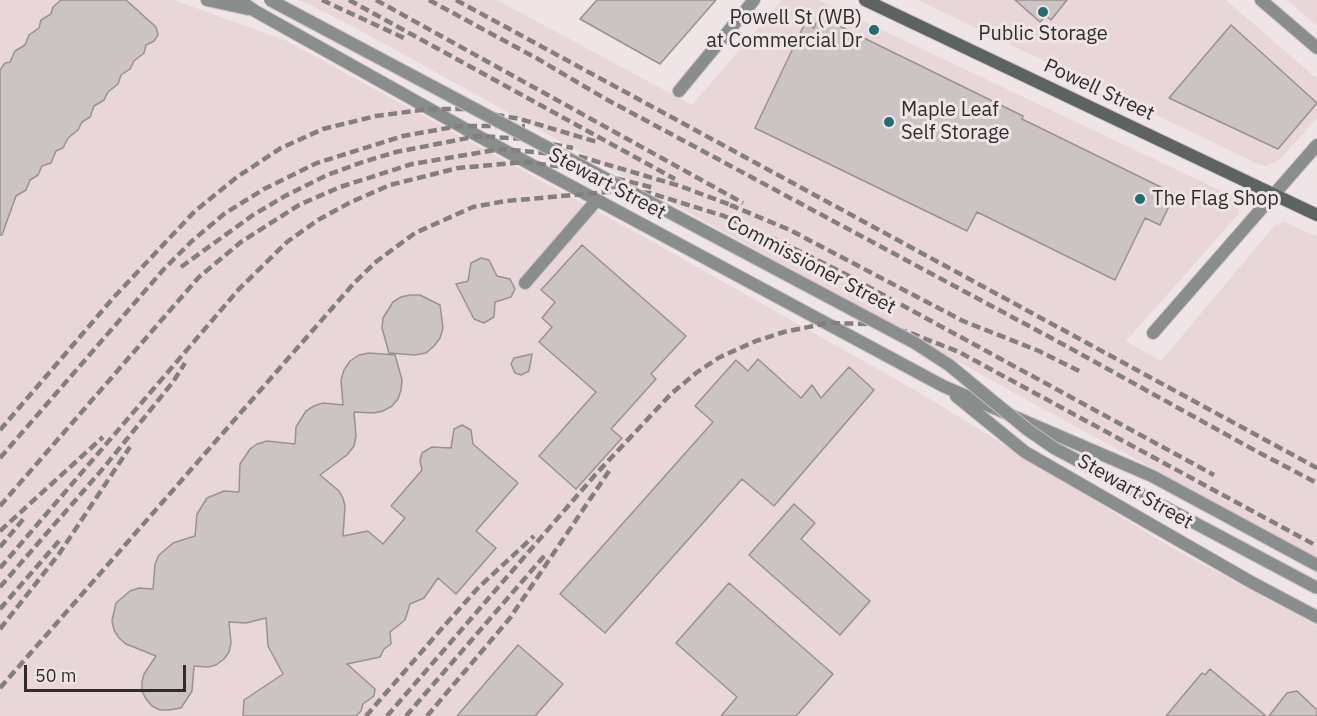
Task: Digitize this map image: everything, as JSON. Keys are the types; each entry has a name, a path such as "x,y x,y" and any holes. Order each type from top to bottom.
{"main road":[{"name":"Powell Street","path":"865,0 1317,215"}],"street":[{"name":"Stewart Street","path":"207,0 255,11"},
{"name":"Stewart Street","path":"239,0 596,201 818,317 943,386 1152,476 1317,565"},
{"name":"Commissioner Street","path":"270,0 915,343 949,365 1028,430 1054,448 1317,588"},
{"path":"679,91 754,0"},
{"path":"1261,0 1317,48"},
{"path":"1153,333 1317,145"},
{"path":"525,283 596,201"},
{"name":"Stewart Street","path":"943,386 1024,452 1251,582 1317,617"}],"shaded area":[{"path":"0,0 174,0 287,41 660,246 920,393 1167,545 1317,626 1317,716 0,716"},
{"path":"300,0 497,0 692,105 782,0 819,0 1234,197 1238,202 1239,213 1126,341 1161,361 1275,225 1285,222 1317,237 1317,558 354,27"},
{"path":"918,0 1226,0 1317,79 1317,118 1280,159 1267,166 1260,165"},
{"path":"1287,0 1317,0 1317,26"}],"building":[{"path":"61,0 126,0 156,27 158,35 154,41 146,45 144,53 134,61 130,69 121,75 118,84 108,92 104,100 94,106 90,117 82,122 78,130 68,138 63,148 56,151 51,163 42,166 38,175 30,180 26,190 16,196 2,235 0,235 0,70 5,63 10,62 15,51 25,45 29,35 39,28 41,20 51,14 53,7"},
{"path":"597,0 716,0 660,64 580,19"},
{"name":"Public Storage","path":"1015,0 1067,0 1051,20 1046,16 1040,22"},
{"name":"Maple Leaf Self Storage","path":"819,16 1175,194 1160,225 1145,218 1115,280 977,212 967,231 755,128 805,23 814,28"},
{"path":"1231,25 1317,103 1278,149 1169,98"},
{"path":"582,245 686,336 651,374 656,379 611,429 622,438 576,489 539,456 596,392 539,342 552,327 542,318 555,302 541,290"},
{"path":"481,258 489,260 497,276 510,279 515,289 511,297 495,302 494,317 484,323 474,319 456,284 468,281 471,263"},
{"path":"410,295 420,295 440,305 443,328 440,338 426,353 415,355 389,353 382,328 383,318 393,302"},
{"path":"369,353 395,355 402,380 401,390 392,406 383,411 354,412 356,436 354,446 347,455 320,475 339,491 343,498 345,506 343,536 368,531 383,544 405,518 391,506 422,470 420,461 422,453 432,447 451,448 454,429 462,425 471,430 473,444 518,483 476,531 496,548 456,594 438,578 424,598 410,604 405,620 390,632 391,644 384,649 380,657 347,664 375,689 374,696 363,704 356,716 243,716 244,700 283,674 268,646 266,618 246,623 229,622 231,643 229,652 216,665 194,666 192,691 181,708 160,710 152,706 142,691 142,682 144,674 156,656 126,644 119,638 112,621 116,603 130,591 139,588 153,589 155,564 159,555 173,543 195,536 197,514 207,498 224,491 239,492 240,464 250,449 267,441 295,444 296,427 306,411 323,403 343,405 341,380 344,370 350,361 359,355"},
{"path":"532,354 529,371 521,375 515,373 511,364 514,358"},
{"path":"758,359 801,398 812,385 821,398 849,367 874,390 774,506 742,479 605,633 560,594 713,422 695,406 736,360 748,371"},
{"path":"794,504 815,523 801,539 870,601 840,635 749,555"},
{"path":"729,583 833,674 796,716 721,716 737,697 676,643"},
{"path":"518,645 563,684 535,716 457,716"},
{"path":"1210,669 1266,716 1166,716 1202,673 1205,675"},
{"path":"1297,691 1317,710 1317,716 1269,716 1287,693"}],"railway":[{"path":"322,0 404,38"},
{"path":"349,0 675,179"},
{"path":"376,0 743,203"},
{"path":"429,0 604,98 1317,483"},
{"path":"456,0 1317,468"},
{"path":"0,430 114,297 195,211 237,177 281,148 323,129 376,116 429,109 464,109 520,119 597,142"},
{"path":"0,458 164,269 224,214 264,189 317,163 403,136 459,126 525,126"},
{"path":"181,267 253,215 285,196 327,175 363,162 396,152 478,136 524,139 573,148"},
{"path":"0,506 199,277 241,242 299,205 340,187 412,164 501,149 578,156 680,186 736,207"},
{"path":"0,568 239,289 287,242 318,220 390,185 458,168 525,162 580,169 654,188"},
{"path":"0,688 355,282 377,261 415,233 473,207 506,201 619,191 650,193 724,216 843,273 1214,475"},
{"path":"730,205 790,230 963,321 1039,351 1083,373"},
{"path":"387,716 595,475 671,394 720,357 756,341 784,332 828,323 869,324 908,332 959,352 1317,546"},
{"path":"0,587 106,465 173,382 185,363"},
{"path":"0,531 103,437"},
{"path":"0,629 59,554 130,447"},
{"path":"427,716 510,618 609,471"},
{"path":"0,547 25,517"},
{"path":"366,716 479,587 534,536"},
{"path":"0,609 59,541"},
{"path":"406,716 545,555"}],"place":[{"name":"Public Storage","path":"1043,12"},
{"name":"Powell St (WB) at Commercial Dr","path":"874,30"},
{"name":"Maple Leaf Self Storage","path":"889,122"},
{"name":"The Flag Shop","path":"1140,199"}]}
